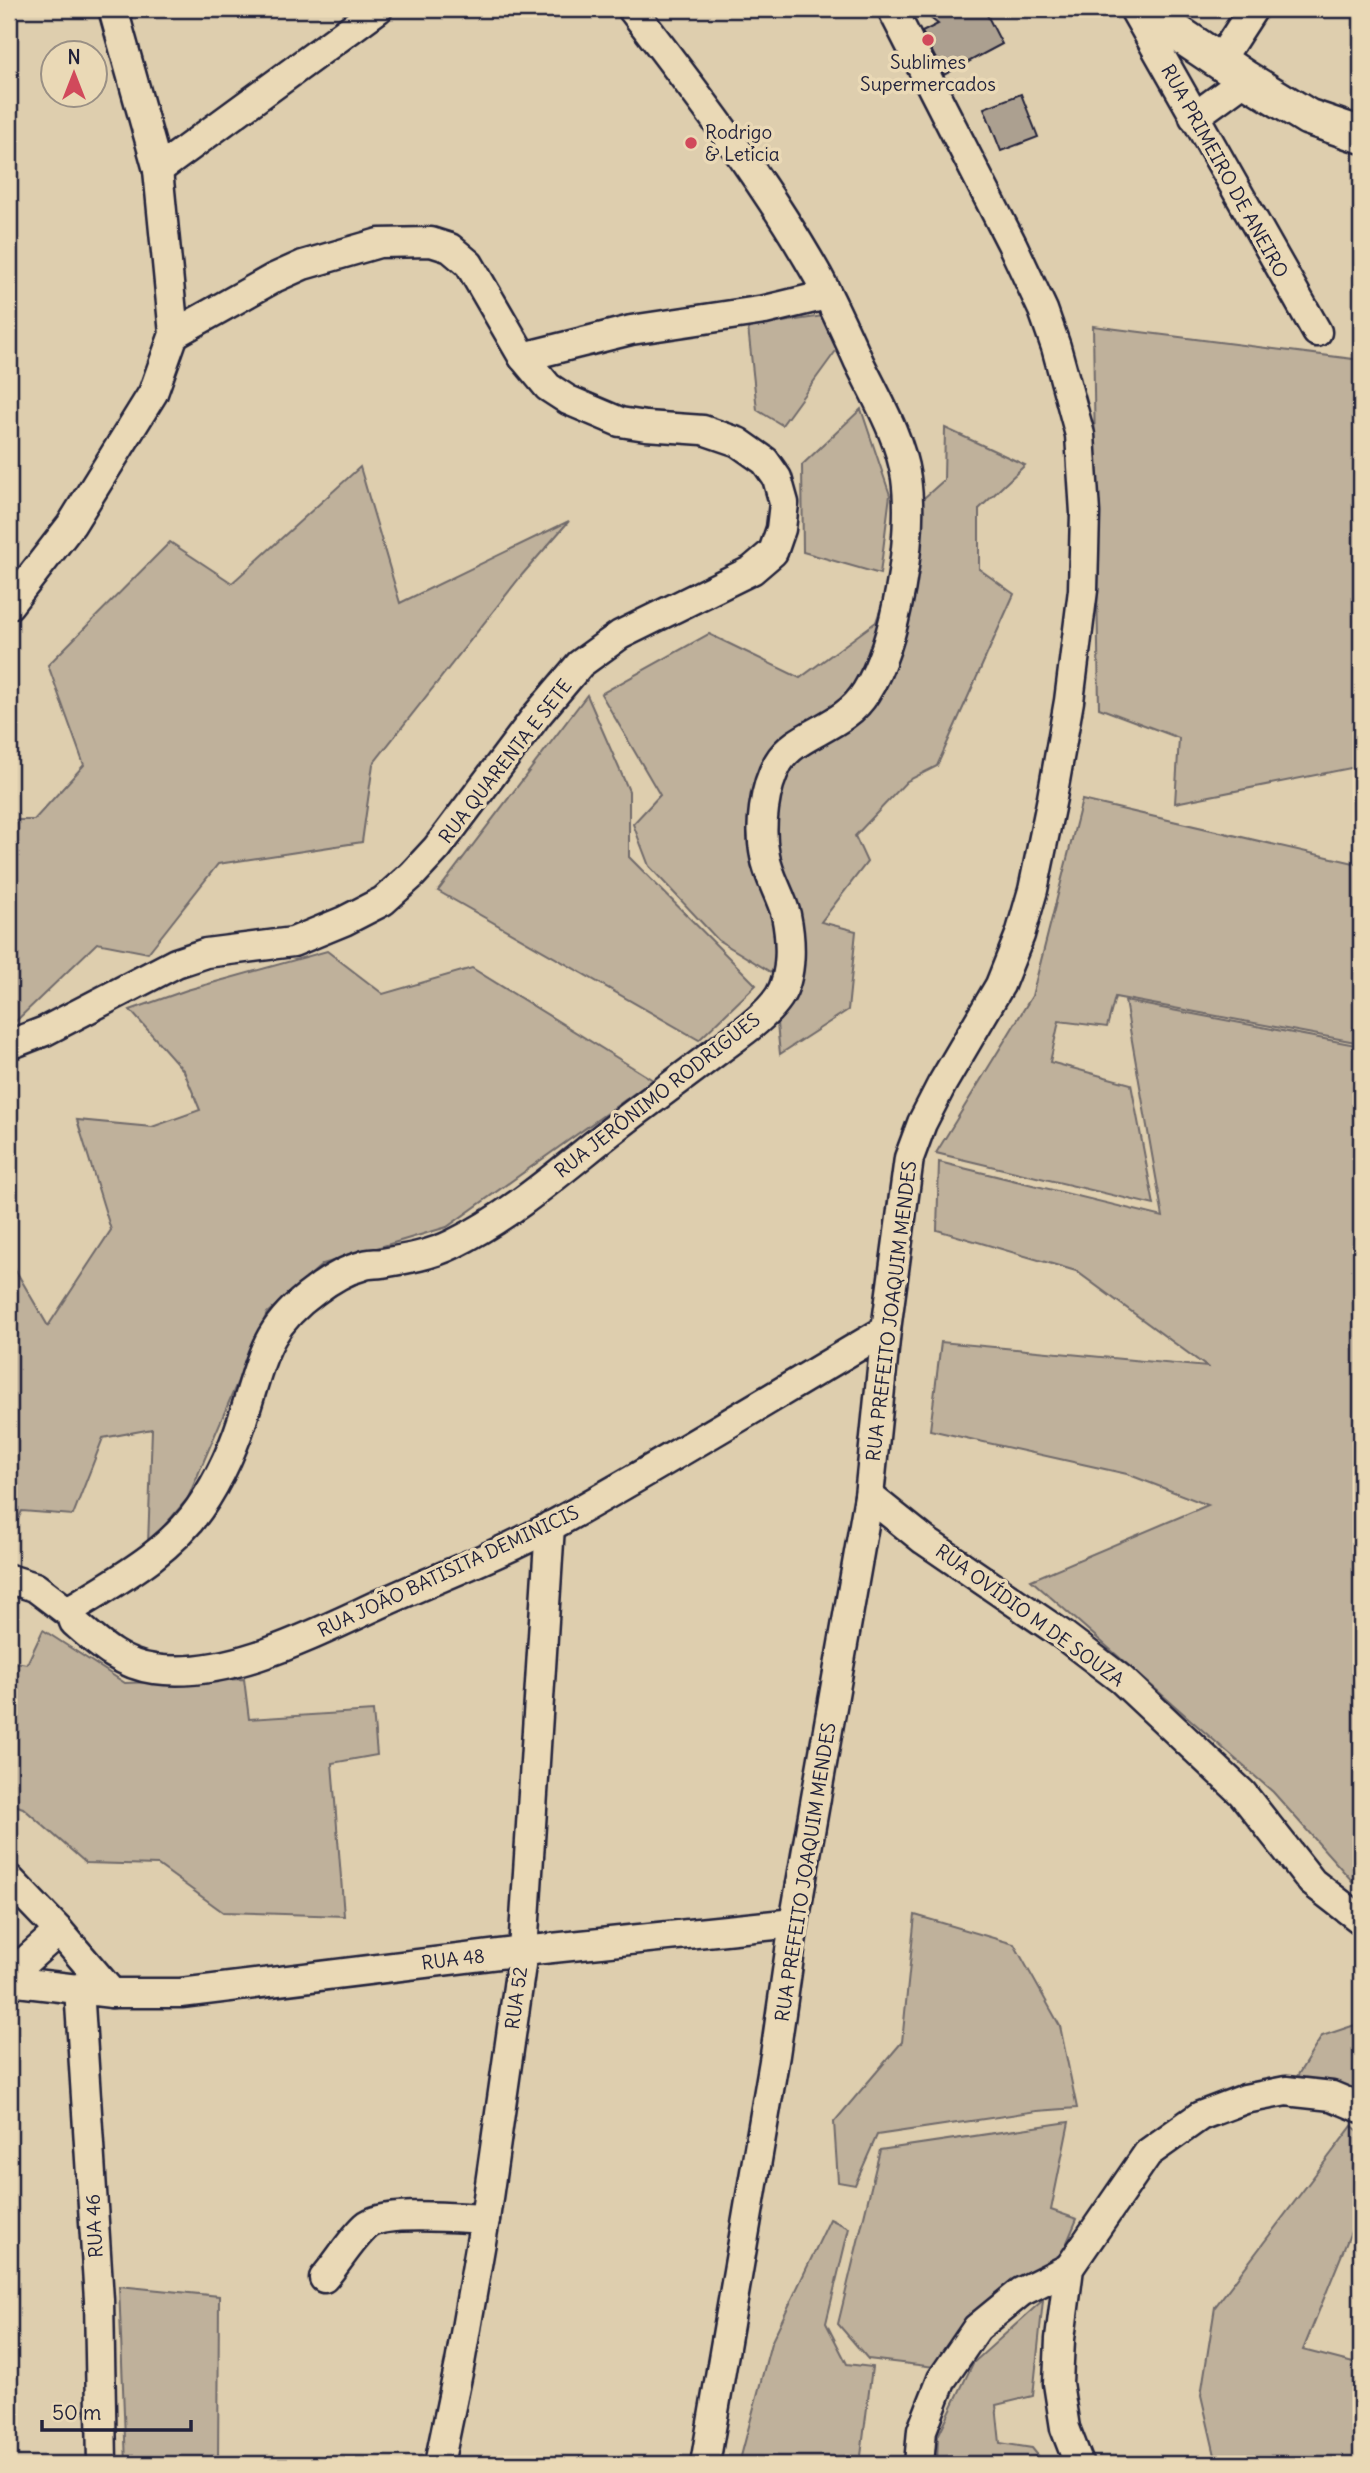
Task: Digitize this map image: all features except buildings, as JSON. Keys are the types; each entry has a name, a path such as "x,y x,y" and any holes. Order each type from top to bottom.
{"main road":[{"path":"1142,9 1308,117 1361,135"}],"street":[{"path":"9,605 71,525 153,393 174,334 158,170 113,9"},
{"path":"158,170 378,9"},
{"name":"RUA JERÔNIMO RODRIGUES","path":"72,1615 76,1606 155,1556 181,1533 202,1505 232,1445 247,1406 256,1368 269,1340 288,1315 306,1299 333,1280 362,1265 420,1256 450,1246 506,1213 599,1139 750,1026 780,995 789,969 789,939 785,912 765,861 765,805 773,773 780,760 793,745 839,721 865,695 886,647 906,560 908,506 905,473 891,427 818,276 700,97 632,9"},
{"name":"RUA PREFEITO JOAQUIM MENDES","path":"705,2464 775,2055 794,1923 869,1496 886,1330 909,1158 922,1123 942,1084 1000,985 1020,935 1033,890 1069,701 1083,590 1085,513 1080,435 1056,347 1043,310 1012,244 892,9"},
{"name":"RUA PRIMEIRO DE ANEIRO","path":"1134,9 1317,332"},
{"path":"1194,117 1233,70 1252,9"},
{"name":"RUA QUARENTA E SETE","path":"9,1045 45,1031 176,963 206,953 293,942 344,922 383,901 437,848 537,715 580,664 620,635 752,570 774,552 781,529 783,503 777,478 765,461 737,442 703,430 620,422 568,400 548,387 523,357 470,264 450,248 431,242 379,243 303,265 274,278 174,334"},
{"path":"523,357 631,330 765,310 827,295"},
{"name":"RUA JOÃO BATISITA DEMINICIS","path":"9,1579 35,1587 72,1615 74,1622 109,1652 128,1662 154,1670 210,1669 242,1661 311,1636 550,1526 886,1330"},
{"name":"RUA OVÍDIO M DE SOUZA","path":"869,1496 924,1540 1063,1635 1122,1680 1242,1793 1312,1882 1361,1920"},
{"name":"RUA 52","path":"439,2464 485,2218 523,1951 550,1526"},
{"path":"9,1879 59,1931 112,1993"},
{"name":"RUA 48","path":"9,1978 112,1993 181,1993 523,1951 794,1923"},
{"path":"9,1978 59,1931"},
{"name":"RUA 46","path":"79,1988 99,2300 102,2464"},
{"path":"1079,2464 1065,2428 1058,2384 1060,2339 1069,2268 1148,2153 1200,2116 1245,2099 1286,2091 1332,2096 1361,2108"},
{"path":"324,2278 367,2225 377,2220 395,2217 485,2218"},
{"path":"919,2464 922,2430 942,2379 977,2328 1021,2292 1069,2268"}],"shaded area":[{"path":"823,316 838,348 782,425 757,410 748,327"},
{"path":"1093,326 1361,360 1361,766 1175,803 1179,738 1099,708"},
{"path":"861,409 890,495 880,574 803,552 802,465"},
{"path":"945,428 1025,465 979,509 979,569 1014,594 937,766 907,781 855,836 867,862 821,922 856,931 848,1010 780,1054 772,973 718,940 649,866 633,824 660,795 601,694 709,634 800,678 876,622 916,505 944,480"},
{"path":"360,467 400,603 569,521 521,576 373,764 362,842 218,864 148,953 97,943 13,1024 9,1014 9,820 34,820 84,765 48,665 170,542 232,583"},
{"path":"587,695 629,791 629,857 756,985 699,1040 438,891"},
{"path":"1082,800 1361,863 1361,1043 1115,997 1107,1027 1059,1021 1050,1062 1131,1084 1154,1205 936,1153 1032,996"},
{"path":"327,951 383,994 472,968 653,1080 447,1227 323,1264 267,1313 188,1498 148,1545 152,1429 103,1438 73,1515 22,1511 9,1537 9,1259 48,1326 111,1230 77,1120 152,1127 200,1110 184,1071 130,1010 187,990"},
{"path":"1125,1001 1361,1046 1361,1887 1353,1882 1273,1792 1031,1580 1208,1505 1127,1474 930,1430 941,1342 1207,1367 1076,1271 937,1230 939,1162 1163,1217"},
{"path":"43,1630 125,1683 244,1679 249,1719 373,1711 377,1755 332,1763 344,1916 223,1912 158,1865 86,1863 23,1808 9,1803 9,1661 27,1664"},
{"path":"915,1915 1014,1944 1060,2026 1077,2108 1037,2111 877,2135 855,2185 838,2182 834,2122 902,2042"},
{"path":"1361,2023 1361,2089 1296,2078 1322,2036"},
{"path":"1069,2122 1051,2210 1077,2219 1060,2259 935,2367 868,2359 838,2324 880,2150"},
{"path":"1352,2126 1361,2133 1361,2207 1303,2350 1361,2365 1361,2464 1217,2464 1201,2395 1215,2307"},
{"path":"830,2219 849,2228 826,2323 847,2364 872,2367 860,2464 739,2464 771,2343"},
{"path":"119,2286 219,2296 218,2464 126,2464"},
{"path":"1043,2300 1033,2396 996,2405 1000,2443 1032,2448 1045,2464 937,2464 938,2436 973,2363"}],"place":[{"name":"Sublimes Supermercados","path":"928,40"},
{"name":"Rodrigo & Letícia","path":"691,143"}]}
